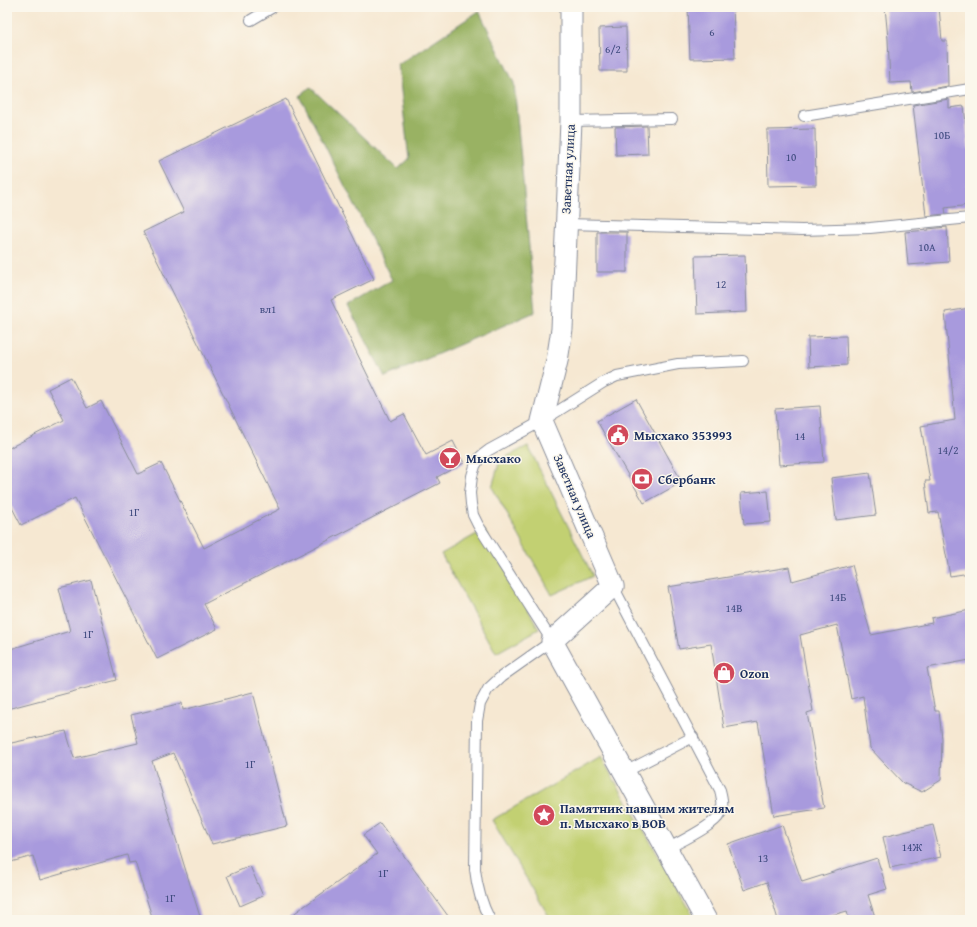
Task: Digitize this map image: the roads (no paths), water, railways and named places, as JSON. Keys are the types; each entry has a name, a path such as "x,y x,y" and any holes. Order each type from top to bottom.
{"street":[{"name":"Заветная улица","path":"571,7 571,121 562,329 557,361 542,421 613,586"},
{"path":"613,586 552,640 706,920"}],"lane":[{"path":"250,20 272,7"},
{"path":"804,116 970,89"},
{"path":"571,121 672,119"},
{"path":"566,224 802,230 870,228 970,218"},
{"path":"490,920 482,904 477,887 475,869 477,721 480,704 488,689 501,677 552,640 473,515 470,493 475,466 481,456 489,450 542,421 592,389 617,376 678,364 743,361"},
{"path":"613,586 720,790 723,803 720,815 710,824 667,849"},
{"path":"625,772 693,738"}],"place":[{"name":"Мысхако 353993","path":"618,435"},
{"name":"Мысхако","path":"450,458"},
{"name":"Сбербанк","path":"642,479"},
{"name":"Ozon","path":"724,673"},
{"name":"Памятник павшим жителям п. Мысхако в ВОВ","path":"544,815"}]}
